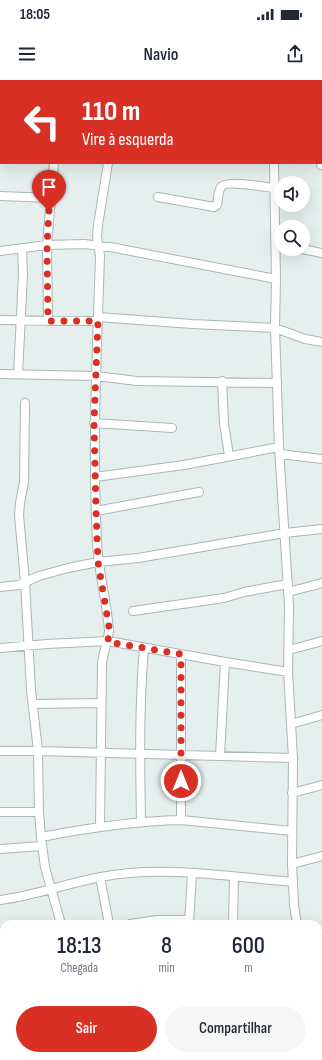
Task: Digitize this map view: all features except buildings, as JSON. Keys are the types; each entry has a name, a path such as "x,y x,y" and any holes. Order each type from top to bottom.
{"street":[{"path":"48,321 47,245 54,164"},
{"path":"100,826 100,753 103,656 108,642 109,627 98,562 94,423 100,256 98,246 98,225 108,164"},
{"path":"274,164 274,176"},
{"path":"158,197 214,208 217,205 221,186 224,184 274,188"},
{"path":"0,196 51,198"},
{"path":"0,251 47,245 84,244 110,247 276,278"},
{"path":"18,374 23,274 22,248"},
{"path":"310,251 322,253"},
{"path":"277,256 274,328 288,588 288,672 293,758 292,864 297,920"},
{"path":"0,320 48,321 98,319 274,328 305,339 322,342"},
{"path":"0,374 96,376 137,381 277,383"},
{"path":"222,382 224,423 229,456"},
{"path":"26,403 25,476 19,516 25,582 28,646 38,751 39,812 42,842 51,889 60,920"},
{"path":"94,423 172,428"},
{"path":"95,477 184,465 229,456 280,450 322,459"},
{"path":"96,511 199,492"},
{"path":"0,587 13,586 39,576 98,562 138,558 285,533 322,529"},
{"path":"134,611 322,583"},
{"path":"289,650 322,641"},
{"path":"0,648 48,644 108,642 288,672"},
{"path":"141,822 140,686 144,648"},
{"path":"181,654 181,820"},
{"path":"220,756 225,662"},
{"path":"33,704 101,703"},
{"path":"291,724 322,715"},
{"path":"0,751 293,758"},
{"path":"292,793 322,785"},
{"path":"0,812 39,812"},
{"path":"0,849 42,842 100,826 141,822 181,820 292,830"},
{"path":"292,864 322,856"},
{"path":"0,900 29,895 100,877 147,872 293,882"},
{"path":"189,920 192,874"},
{"path":"100,877 108,920"},
{"path":"233,920 234,877"}],"route":[{"path":"49,211 47,245 48,321 98,321 94,423 96,511 98,562 109,627 108,642 181,654 181,781"}]}
